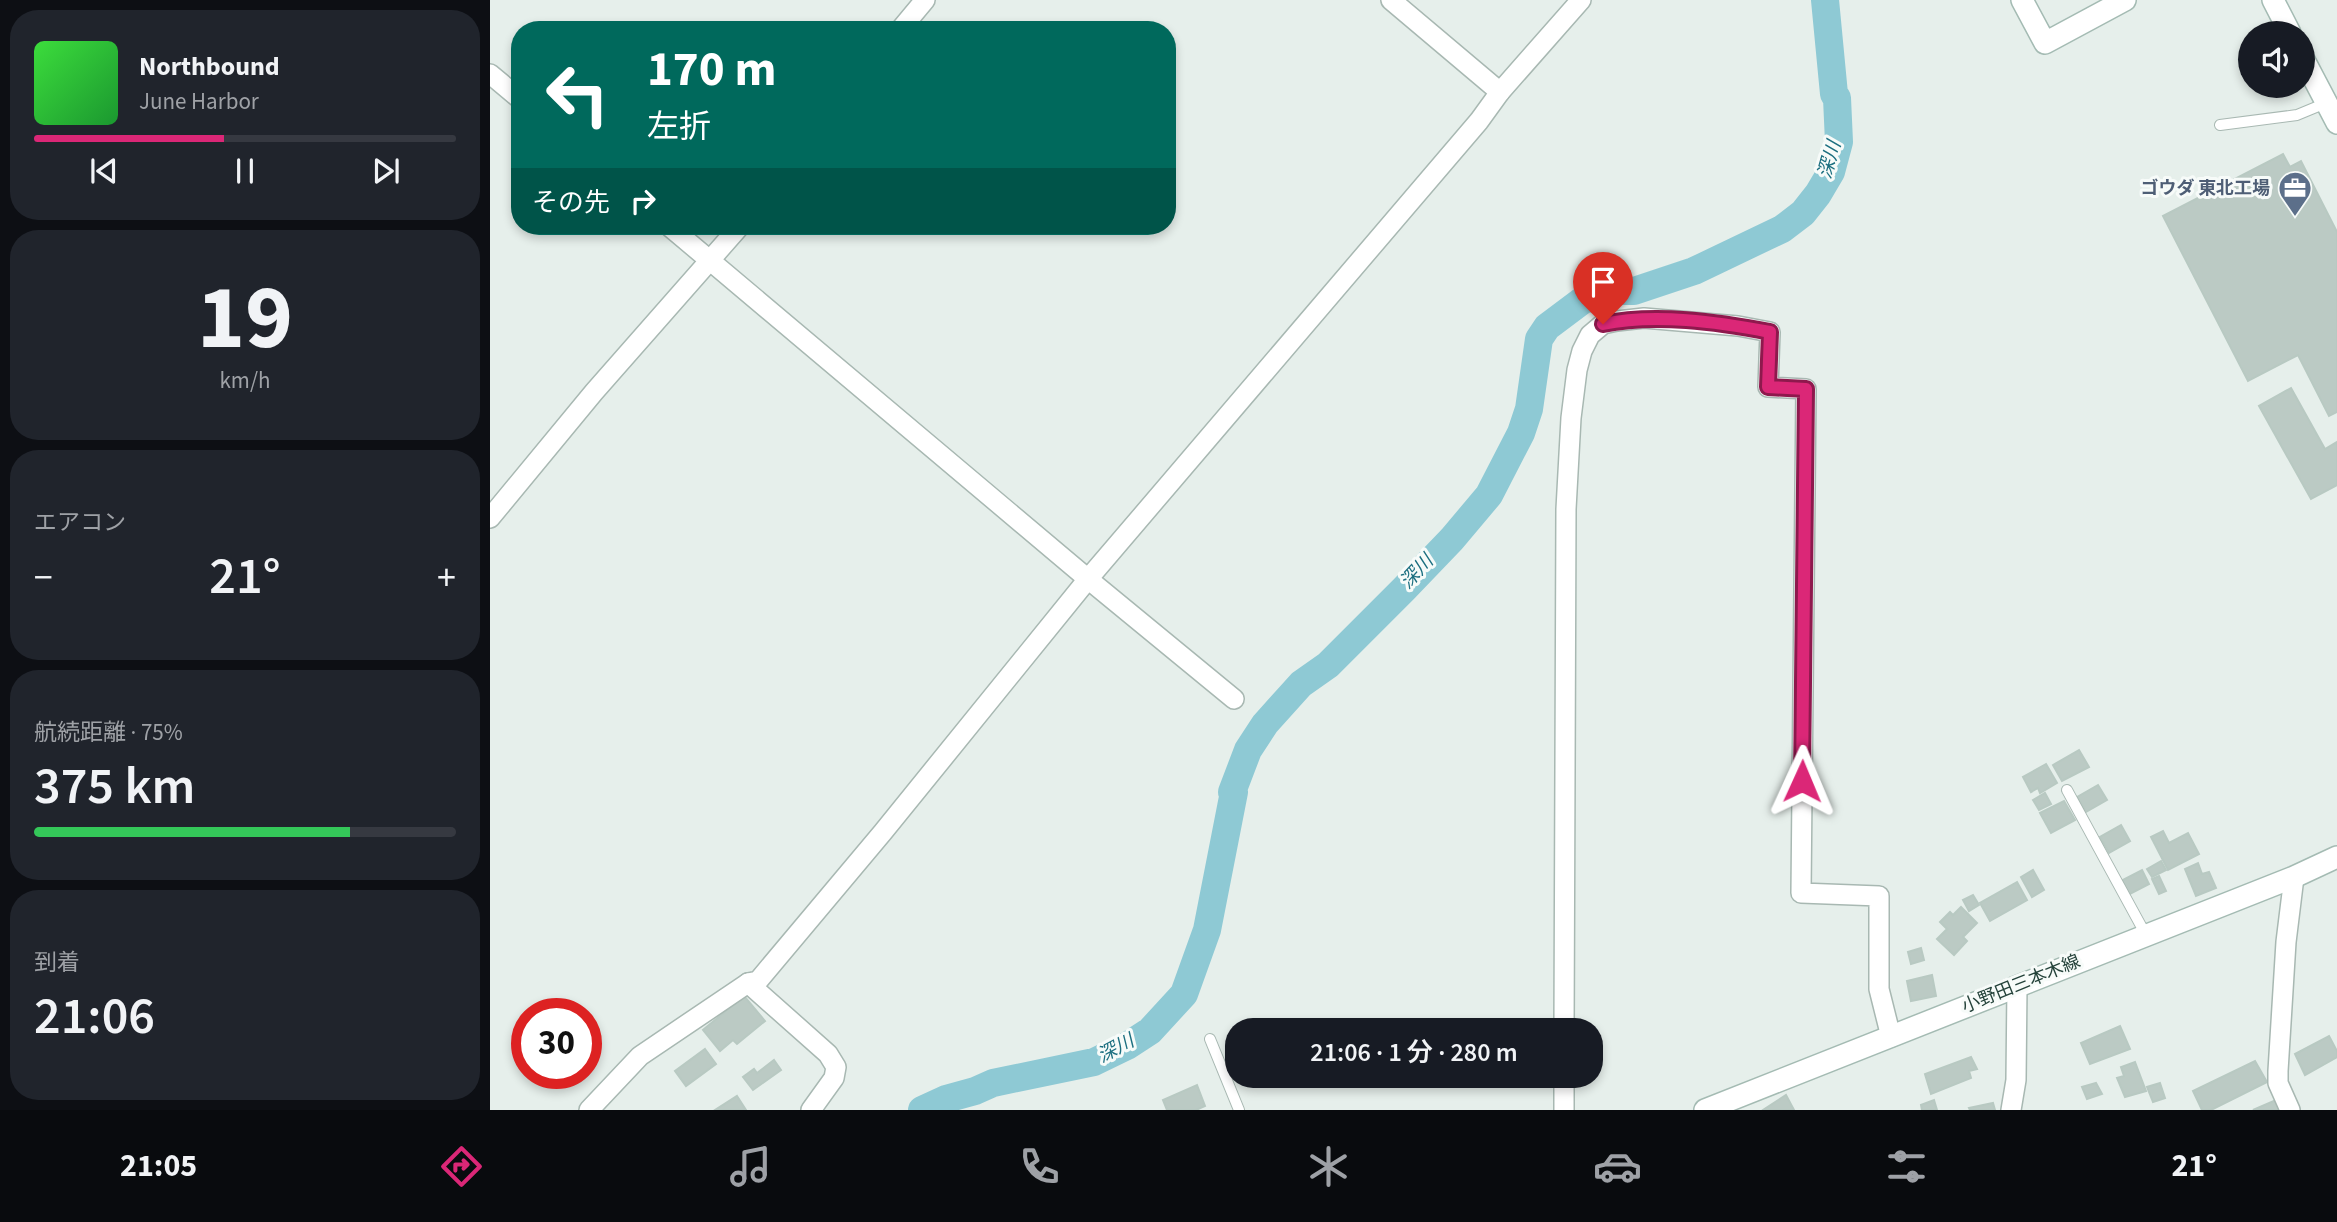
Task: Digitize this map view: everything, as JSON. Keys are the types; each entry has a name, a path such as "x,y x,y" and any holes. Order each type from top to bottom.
{"main road":[{"path":"2022,0 2045,43 2124,0"},
{"path":"2273,0 2284,21"},
{"path":"2315,81 2337,123"},
{"name":"小野田三本木線","path":"1704,1110 2294,877 2337,857"}],"street":[{"path":"908,21 925,0"},
{"path":"1391,0 1500,92"},
{"path":"589,1110 640,1056 748,984 758,981 1088,579 1581,0"},
{"path":"490,74 511,92"},
{"path":"680,235 1234,699"},
{"path":"490,518 594,391 733,235"},
{"path":"1564,1018 1566,509 1571,418 1577,370 1590,335 1603,324 1644,318 1738,326 1770,332 1768,387 1806,389 1801,893 1879,896 1880,989 1891,1037"},
{"path":"2290,1110 2278,1083 2278,1071 2286,942 2294,877"},
{"path":"748,984 828,1054 836,1067 834,1078 811,1110"},
{"path":"2011,1110 2016,1080 2017,986"},
{"path":"1564,1088 1564,1110"}],"lane":[{"path":"2220,125 2297,115 2326,103"},
{"path":"2067,790 2146,935"},
{"path":"1210,1039 1240,1110"}],"building":[{"path":"2283,154 2290,167 2301,161 2337,232 2337,412 2329,416 2298,355 2248,381 2163,216"},
{"path":"2291,388 2325,449 2337,442 2337,485 2311,499 2259,406"},
{"path":"2079,750 2089,767 2062,781 2053,765"},
{"path":"2046,764 2057,783 2040,793 2038,788 2031,792 2023,777"},
{"path":"2098,785 2107,800 2086,812 2077,797"},
{"path":"2045,793 2051,804 2039,810 2033,800"},
{"path":"2064,801 2075,820 2051,833 2040,813"},
{"path":"2121,825 2130,841 2109,853 2100,837"},
{"path":"2163,831 2169,843 2188,833 2199,854 2168,870 2151,837"},
{"path":"2161,861 2166,870 2152,877 2147,869"},
{"path":"2198,863 2202,874 2209,872 2216,888 2196,896 2185,869"},
{"path":"2033,870 2044,890 2032,897 2021,877"},
{"path":"2142,870 2149,884 2128,895 2121,881"},
{"path":"2159,876 2166,891 2159,894 2152,879"},
{"path":"2017,882 2027,900 1990,921 1980,903"},
{"path":"1973,895 1979,905 1969,911 1963,900"},
{"path":"1961,907 1977,923 1963,937 1967,941 1954,955 1937,939 1947,929 1940,922 1950,912 1953,915"},
{"path":"1921,948 1924,960 1911,964 1908,952"},
{"path":"1932,975 1936,996 1911,1001 1907,981"},
{"path":"744,996 765,1021 737,1044 733,1040 720,1051 703,1030"},
{"path":"2120,1026 2130,1049 2090,1064 2081,1043"},
{"path":"2329,1036 2337,1051 2337,1057 2305,1075 2295,1054"},
{"path":"705,1049 716,1064 686,1086 675,1071"},
{"path":"1971,1057 1977,1069 1969,1071 1971,1078 1931,1094 1925,1074"},
{"path":"774,1060 781,1070 753,1090 743,1077 754,1069 757,1073"},
{"path":"2255,1061 2267,1082 2211,1110 2202,1110 2193,1091"},
{"path":"2135,1062 2146,1091 2125,1097 2117,1078 2124,1076 2121,1067"},
{"path":"2096,1083 2102,1094 2087,1099 2082,1087"},
{"path":"2160,1083 2165,1098 2153,1102 2147,1087"},
{"path":"1197,1085 1205,1106 1196,1110 1167,1110 1163,1100"},
{"path":"1786,1095 1794,1110 1763,1110"},
{"path":"737,1096 746,1110 715,1110"},
{"path":"1934,1100 1937,1110 1922,1110 1921,1105"},
{"path":"2276,1100 2281,1110 2253,1110"},
{"path":"1993,1103 1995,1110 1969,1108"}],"waterway":[{"name":"深川","path":"922,1110 993,1083 1094,1062 1150,1031 1184,994 1207,930 1232,792 1248,750 1265,724 1301,684 1328,665 1404,589 1489,495 1521,433 1529,409 1539,339 1547,327 1583,300 1618,291 1634,291 1694,271 1782,229 1803,213 1818,194 1831,172 1839,142 1837,98 1834,94 1825,0"}],"place":[{"name":"ゴウダ 東北工場","path":"2295,218"}],"route":[{"path":"1603,324 1644,318 1738,326 1770,332 1768,387 1806,389 1802,781"}]}
